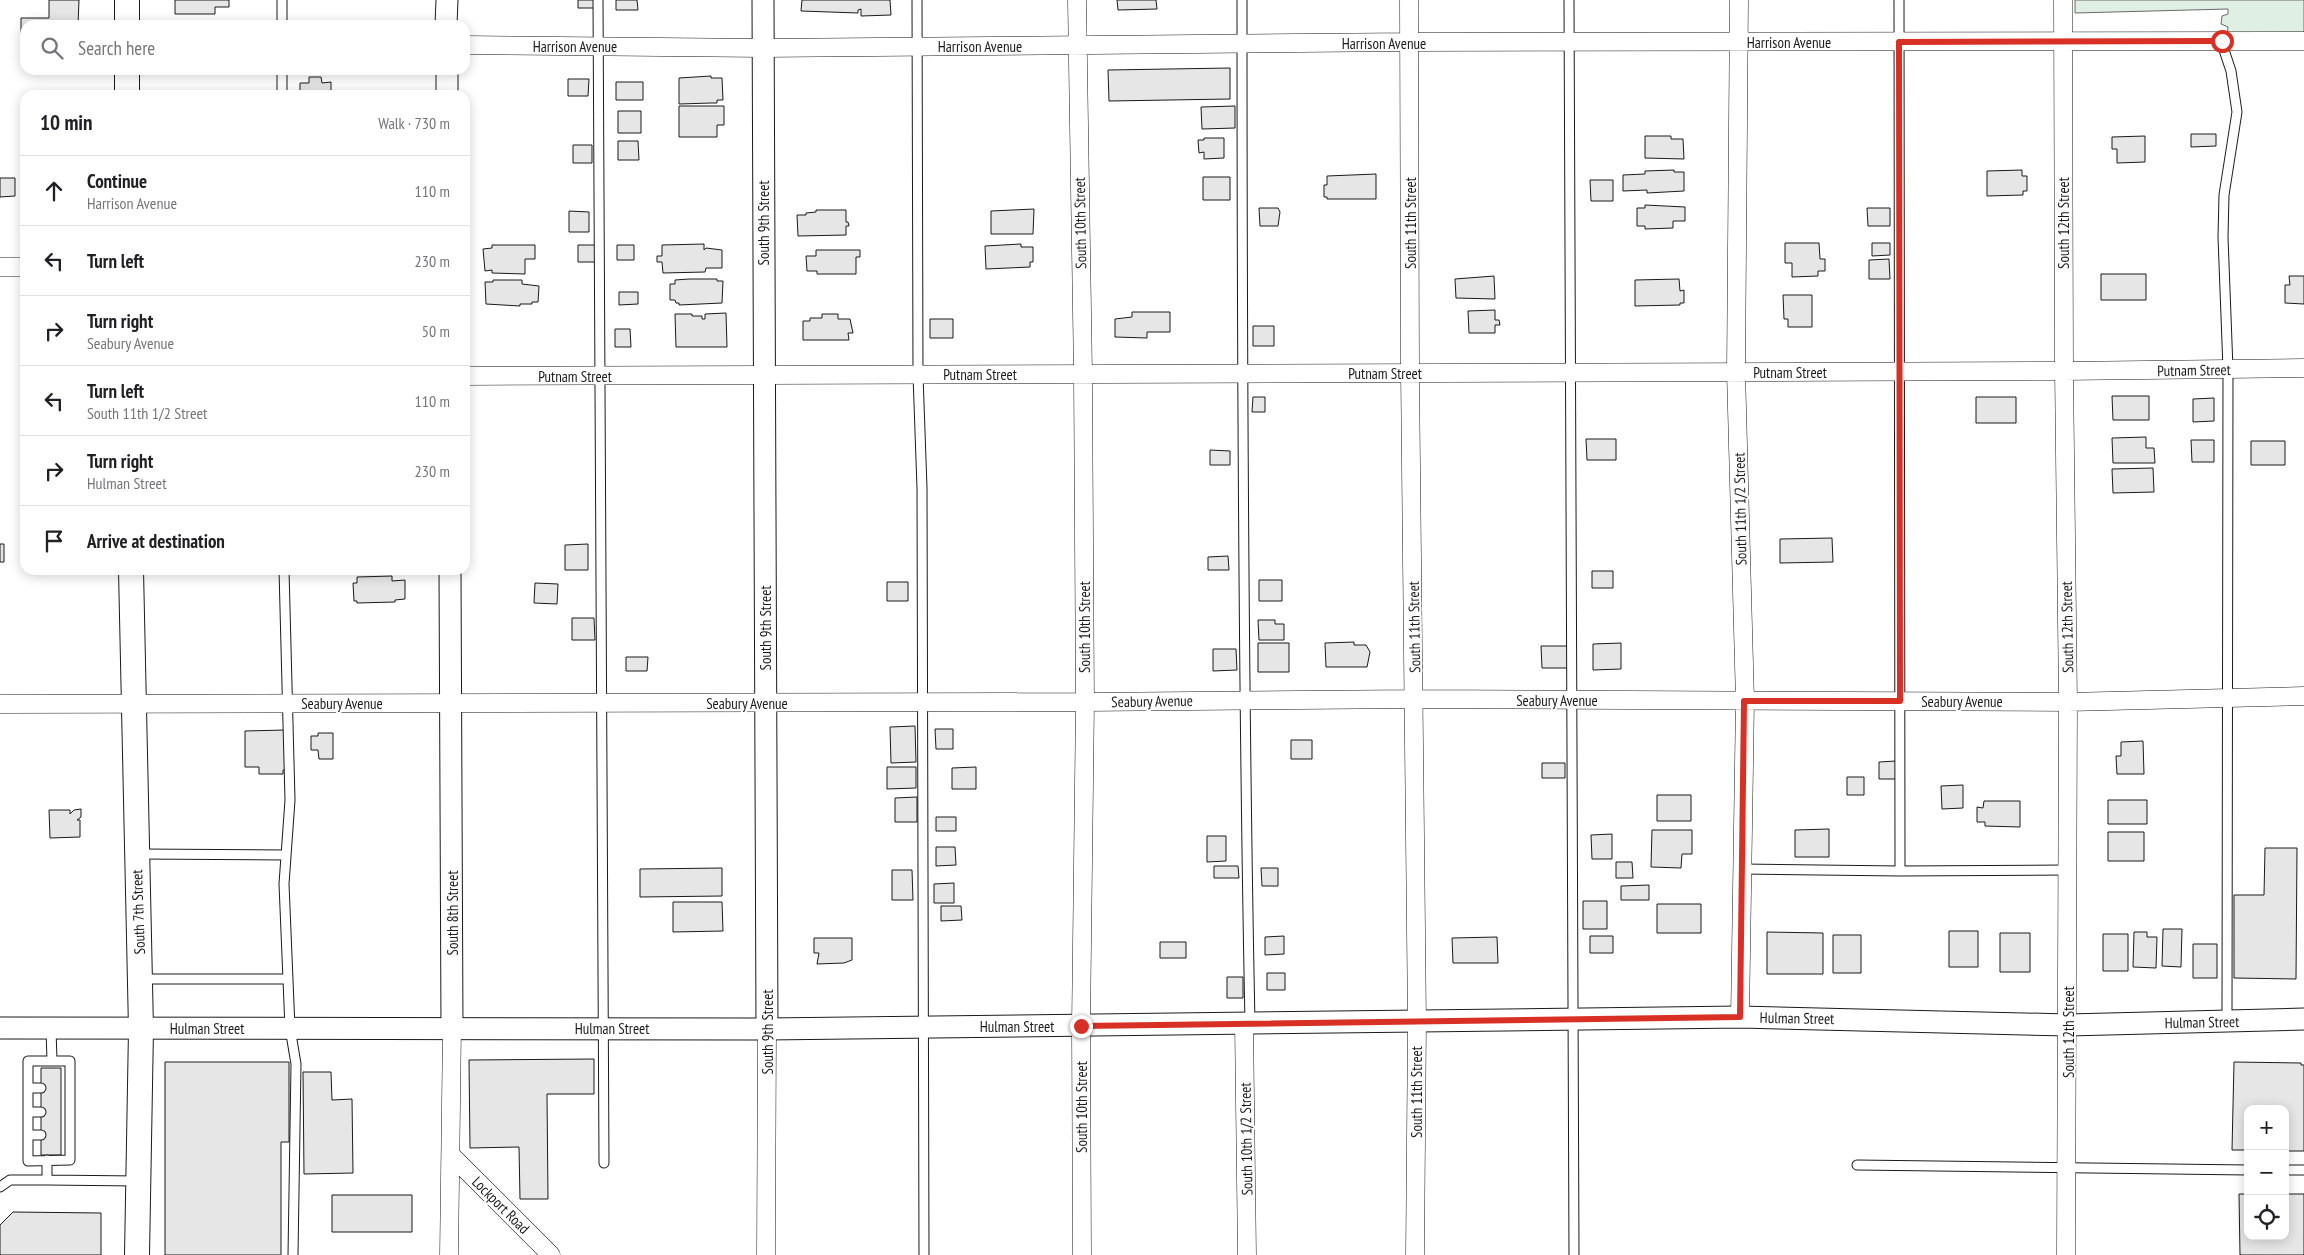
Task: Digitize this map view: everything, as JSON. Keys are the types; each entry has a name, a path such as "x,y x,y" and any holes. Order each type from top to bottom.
{"main road":[{"path":"127,0 127,20"},
{"path":"127,75 127,90"},
{"name":"South 7th Street","path":"131,575 141,1028 137,1255"}],"street":[{"path":"446,20 447,0"},
{"name":"South 9th Street","path":"763,0 767,1028 766,1255"},
{"name":"South 10th Street","path":"1077,0 1083,374 1085,702 1081,1026 1082,1255"},
{"name":"South 11th Street","path":"1409,0 1410,373 1417,1022 1415,1255"},
{"name":"South 11th 1/2 Street","path":"1740,0 1736,372 1744,701 1740,1017"},
{"name":"South 12th Street","path":"2063,0 2064,371 2068,702 2066,1255"},
{"name":"Harrison Avenue","path":"470,45 764,48 1410,42 2304,41"},
{"path":"446,75 447,90"},
{"path":"0,267 20,267"},
{"name":"Putnam Street","path":"470,376 1900,372 2304,368"},
{"name":"South 8th Street","path":"449,1255 452,1028 450,575"},
{"name":"Seabury Avenue","path":"0,704 1085,702 1415,699 2068,702 2304,696"},
{"name":"Hulman Street","path":"0,1028 767,1028 1081,1026 1740,1017 2068,1025 2304,1019"},
{"name":"South 10th 1/2 Street","path":"1247,1024 1247,1255"},
{"name":"Lockport Road","path":"450,1155 552,1255"}],"lane":[{"path":"282,0 282,20"},
{"path":"598,0 604,1163"},
{"path":"917,0 918,374 922,488 924,1255"},
{"path":"1242,0 1241,374 1247,1024"},
{"path":"1569,0 1574,1255"},
{"path":"1899,0 1900,871"},
{"path":"2222,41 2231,72 2237,112 2224,195 2223,237 2228,369 2227,1021"},
{"path":"282,75 282,90"},
{"path":"284,575 290,800 284,884 290,1028 296,1064 293,1255"},
{"path":"136,854 286,855"},
{"path":"1742,869 1900,871 2068,870"},
{"path":"140,979 288,979"},
{"path":"51,1028 52,1061"},
{"path":"28,1061 52,1061 70,1061 65,1088 66,1135 70,1160 28,1161 28,1061"},
{"path":"28,1088 41,1088"},
{"path":"28,1112 41,1112"},
{"path":"28,1135 41,1135"},
{"path":"47,1160 47,1180"},
{"path":"1857,1165 2244,1170"},
{"path":"2289,1170 2304,1170"},
{"path":"0,1187 10,1180 138,1181"}],"green space":[{"path":"2075,0 2304,0 2304,36 2227,36 2228,27 2221,24 2222,16 2228,14 2228,9 2075,13"}],"building":[{"path":"49,0 79,0 78,20 21,20 21,18 49,18"},
{"path":"175,0 229,0 229,7 215,7 215,14 175,14"},
{"path":"578,0 594,0 594,8 578,8"},
{"path":"616,0 637,0 638,10 616,10"},
{"path":"802,0 890,0 891,15 861,16 861,9 858,10 858,13 801,11"},
{"path":"1117,0 1156,0 1157,9 1118,10"},
{"path":"1230,68 1230,99 1109,101 1108,70"},
{"path":"711,76 711,78 722,78 723,100 717,100 717,103 679,104 679,78"},
{"path":"309,77 321,77 322,83 331,82 331,90 300,90 300,83 309,83"},
{"path":"568,79 589,79 588,96 568,96"},
{"path":"616,82 643,82 643,100 616,100"},
{"path":"679,106 724,106 724,125 717,125 717,137 679,137"},
{"path":"1235,106 1235,128 1202,129 1201,107"},
{"path":"618,111 641,111 641,133 618,133"},
{"path":"2191,134 2216,134 2216,146 2191,147"},
{"path":"1645,136 1671,136 1671,139 1683,139 1684,159 1645,158"},
{"path":"2145,136 2145,162 2117,163 2117,149 2112,149 2112,137"},
{"path":"1204,138 1224,138 1224,158 1204,159 1204,152 1199,153 1198,140 1204,140"},
{"path":"618,141 638,141 639,160 618,160"},
{"path":"573,145 592,145 592,163 573,163"},
{"path":"1674,170 1674,172 1684,172 1684,191 1647,193 1647,190 1623,191 1623,175 1645,174 1645,171"},
{"path":"2022,170 2022,176 2027,176 2027,191 2023,191 2023,195 1987,196 1987,171"},
{"path":"1376,174 1376,199 1327,199 1327,197 1324,197 1324,185 1327,185 1327,176"},
{"path":"1203,177 1230,177 1230,200 1203,200"},
{"path":"0,178 15,178 15,196 0,197"},
{"path":"1590,180 1613,180 1613,201 1591,201"},
{"path":"1645,205 1685,207 1685,221 1673,221 1673,228 1645,229 1645,226 1637,226 1637,208 1645,208"},
{"path":"1259,208 1278,208 1280,212 1278,226 1260,226"},
{"path":"1867,208 1890,208 1890,226 1868,226"},
{"path":"1034,209 1033,234 991,234 991,211"},
{"path":"816,210 846,210 846,222 848,222 849,226 846,226 846,235 798,236 797,215 806,215 806,213 816,212"},
{"path":"569,211 589,212 589,232 569,232"},
{"path":"1785,243 1819,243 1820,259 1825,259 1825,271 1818,271 1818,276 1792,277 1792,263 1785,263"},
{"path":"1872,243 1890,243 1890,255 1872,256"},
{"path":"704,244 704,250 706,248 722,250 722,268 706,268 705,272 663,273 662,262 657,262 657,256 662,256 662,245"},
{"path":"1021,244 1021,247 1033,247 1033,262 1030,262 1030,267 986,269 985,246"},
{"path":"492,245 535,245 535,259 525,259 525,274 492,273 492,270 485,271 483,249 492,248"},
{"path":"578,245 595,245 595,262 578,262"},
{"path":"617,245 634,245 634,260 617,260"},
{"path":"816,250 860,250 860,257 856,257 856,274 817,274 817,271 807,271 806,256 816,256"},
{"path":"1889,259 1890,279 1869,279 1869,260"},
{"path":"2101,274 2146,274 2146,300 2101,300"},
{"path":"1494,276 1495,299 1456,298 1455,279"},
{"path":"2289,276 2304,276 2304,304 2285,303 2285,285 2290,285"},
{"path":"717,279 717,281 723,281 722,303 679,305 675,300 670,300 670,284 675,284 675,280"},
{"path":"1679,279 1680,291 1684,290 1684,303 1680,303 1680,305 1635,306 1635,280"},
{"path":"493,280 522,280 522,284 539,286 538,302 520,304 520,306 486,304 485,282 493,282"},
{"path":"619,292 638,292 638,304 619,305"},
{"path":"1783,295 1812,295 1812,327 1788,327 1788,319 1784,319"},
{"path":"1495,310 1495,320 1499,320 1500,325 1495,325 1495,333 1469,333 1468,311"},
{"path":"1132,312 1170,312 1170,332 1147,332 1147,338 1115,337 1115,319 1132,317"},
{"path":"726,313 727,347 676,347 675,314 692,314 692,316 702,316 702,319 705,319 705,314"},
{"path":"822,314 838,314 838,319 850,319 853,333 848,333 849,340 803,340 803,321 810,321 810,318 822,318"},
{"path":"930,319 953,319 953,338 930,338"},
{"path":"1253,326 1274,326 1274,346 1253,346"},
{"path":"615,329 630,329 631,347 615,347"},
{"path":"2112,396 2149,396 2149,420 2113,420"},
{"path":"1253,397 1265,397 1265,412 1252,412"},
{"path":"1976,397 2016,397 2016,423 1976,423"},
{"path":"2214,398 2214,421 2193,422 2193,399"},
{"path":"2146,437 2146,448 2154,448 2155,463 2113,463 2112,438"},
{"path":"1586,439 1616,439 1616,460 1587,460"},
{"path":"2191,440 2214,440 2214,462 2192,462"},
{"path":"2251,441 2285,441 2285,465 2251,465"},
{"path":"1210,450 1230,451 1230,465 1210,465"},
{"path":"2153,468 2154,492 2113,493 2112,469"},
{"path":"1832,538 1833,562 1780,563 1780,539"},
{"path":"0,544 4,544 4,562 0,562"},
{"path":"588,544 588,570 565,570 565,545"},
{"path":"1228,556 1229,570 1208,570 1208,557"},
{"path":"1592,571 1613,571 1613,588 1592,588"},
{"path":"392,576 392,581 405,580 405,599 395,600 395,602 357,603 357,601 354,601 353,583 357,583 357,577"},
{"path":"1259,580 1282,580 1282,601 1259,601"},
{"path":"887,582 908,582 908,601 887,601"},
{"path":"535,583 558,584 557,604 534,603"},
{"path":"572,618 594,618 595,640 572,640"},
{"path":"1258,620 1275,620 1275,624 1284,624 1284,640 1259,640"},
{"path":"1354,642 1354,645 1366,645 1370,652 1367,667 1326,667 1325,643"},
{"path":"1258,643 1289,643 1289,672 1258,672"},
{"path":"1621,643 1621,669 1593,670 1593,644"},
{"path":"1541,646 1569,646 1569,668 1542,668"},
{"path":"1213,649 1236,649 1237,670 1213,671"},
{"path":"626,657 648,657 647,671 626,671"},
{"path":"915,726 916,762 891,763 890,727"},
{"path":"935,729 953,729 953,749 936,749"},
{"path":"285,730 286,770 283,770 283,774 259,774 259,767 245,767 245,731"},
{"path":"318,733 333,733 333,759 319,759 318,750 311,750 311,736 318,736"},
{"path":"1291,740 1312,740 1312,759 1291,759"},
{"path":"2143,741 2144,774 2117,774 2116,756 2121,756 2121,742"},
{"path":"1896,761 1896,779 1879,779 1879,762"},
{"path":"1542,763 1565,763 1565,778 1542,778"},
{"path":"887,767 916,767 916,788 887,789"},
{"path":"976,767 976,789 952,789 952,768"},
{"path":"1847,777 1864,777 1864,795 1847,795"},
{"path":"1963,785 1963,808 1942,809 1941,786"},
{"path":"1657,795 1691,795 1691,821 1657,821"},
{"path":"917,797 917,822 895,822 895,798"},
{"path":"2108,800 2147,800 2147,824 2108,824"},
{"path":"1984,801 2020,801 2020,827 1985,826 1985,822 1977,822 1977,807 1983,808"},
{"path":"81,809 81,817 77,820 80,820 80,837 50,838 49,810 70,810 70,814 74,810"},
{"path":"936,817 956,817 956,831 936,831"},
{"path":"1829,829 1829,857 1795,857 1795,830"},
{"path":"1652,830 1692,830 1692,854 1682,854 1681,868 1651,867"},
{"path":"2108,832 2144,832 2144,861 2108,861"},
{"path":"1612,834 1612,859 1592,859 1591,835"},
{"path":"1207,836 1226,836 1226,861 1207,862"},
{"path":"936,847 955,847 956,865 936,866"},
{"path":"2265,848 2297,848 2296,979 2234,978 2234,895 2264,895"},
{"path":"1616,862 1632,862 1633,878 1616,878"},
{"path":"1214,866 1238,866 1239,878 1214,878"},
{"path":"722,868 722,896 640,897 640,869"},
{"path":"1261,868 1278,868 1278,886 1262,886"},
{"path":"892,870 912,870 913,900 892,900"},
{"path":"954,883 954,903 934,903 934,884"},
{"path":"1649,885 1649,900 1621,900 1621,886"},
{"path":"1583,901 1607,901 1607,929 1583,929"},
{"path":"673,902 722,902 723,931 673,932"},
{"path":"1657,904 1701,904 1701,933 1657,933"},
{"path":"941,906 961,906 962,920 941,921"},
{"path":"2163,929 2182,929 2181,967 2162,966"},
{"path":"1949,931 1978,931 1978,967 1949,967"},
{"path":"1767,932 1823,933 1823,974 1767,974"},
{"path":"2134,932 2147,932 2147,937 2157,937 2156,968 2133,967"},
{"path":"2000,933 2030,933 2030,972 2000,972"},
{"path":"2103,934 2128,934 2128,971 2103,971"},
{"path":"1833,935 1861,935 1861,973 1833,973"},
{"path":"1284,936 1284,954 1265,955 1265,937"},
{"path":"1590,936 1613,936 1613,953 1590,953"},
{"path":"1497,937 1498,963 1453,963 1452,938"},
{"path":"814,938 852,938 852,960 844,963 817,964 819,953 814,953"},
{"path":"1160,942 1186,942 1186,958 1160,958"},
{"path":"2193,944 2217,944 2217,978 2193,978"},
{"path":"1267,973 1285,973 1285,990 1267,990"},
{"path":"1227,977 1243,977 1243,998 1227,998"},
{"path":"594,1059 594,1094 547,1094 548,1199 520,1199 519,1147 470,1148 469,1060"},
{"path":"165,1062 289,1062 289,1142 281,1142 281,1255 165,1255"},
{"path":"2234,1062 2301,1063 2301,1065 2304,1065 2304,1151 2289,1151 2289,1105 2244,1105 2244,1150 2232,1150"},
{"path":"41,1068 61,1068 61,1155 41,1155"},
{"path":"303,1072 331,1072 332,1100 352,1099 353,1173 304,1174"},
{"path":"2239,1194 2244,1194 2244,1240 2289,1240 2289,1194 2304,1194 2304,1255 2240,1255"},
{"path":"332,1195 412,1195 412,1232 332,1232"},
{"path":"13,1212 101,1213 101,1255 0,1255 0,1225"}],"route":[{"path":"1081,1026 1740,1017 1744,701 1900,701 1899,42 2222,41"}]}
